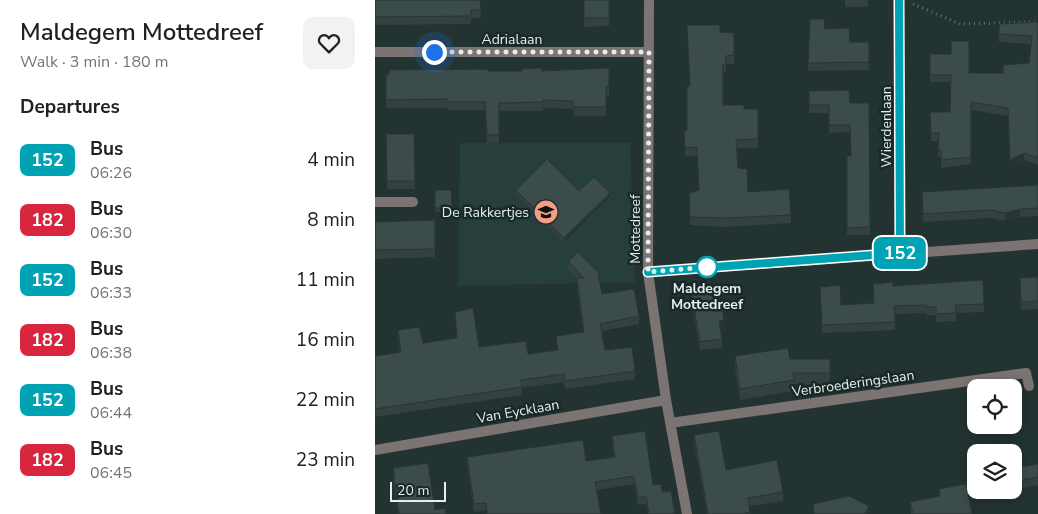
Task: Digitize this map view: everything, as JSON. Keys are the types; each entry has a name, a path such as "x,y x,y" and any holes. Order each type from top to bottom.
{"street":[{"name":"Mottedreef","path":"649,0 648,272 666,400 687,514"},
{"name":"Wierdenlaan","path":"899,0 900,253"},
{"name":"Adrialaan","path":"375,52 649,52"},
{"path":"375,202 413,202"},
{"path":"648,272 1038,244"},
{"name":"Verbroederingslaan","path":"670,423 1026,373 1029,386"},
{"name":"Van Eycklaan","path":"375,450 666,400"}],"path":[{"path":"911,3 960,24 1038,22"}],"shaded area":[{"name":"De Rakkertjes","path":"460,143 630,143 635,282 458,286"}],"building":[{"path":"375,0 480,0 481,10 471,10 471,16 375,17"},
{"path":"584,0 609,0 609,18 584,18"},
{"path":"810,19 825,19 824,29 849,28 850,42 869,42 869,62 808,63"},
{"path":"1038,22 1038,158 1024,153 1010,160 1008,108 971,102 971,157 941,160 941,150 938,150 939,133 931,133 930,112 950,112 951,75 930,75 930,54 951,54 951,41 969,41 969,73 1003,73 1003,65 1029,63 1032,36 999,34 999,24"},
{"path":"687,25 720,25 720,32 734,33 734,55 726,56 726,64 723,64 723,105 744,105 744,109 758,109 758,139 736,140 738,168 747,169 748,192 789,189 791,215 726,218 690,217 689,193 699,190 697,147 685,148 684,131 687,131 687,86 690,86"},
{"path":"542,68 542,71 609,68 609,86 606,86 606,107 574,107 573,101 543,100 543,102 499,103 499,135 487,135 485,102 448,102 448,99 386,100 386,75 389,75 389,70 487,69 488,71 522,71 522,69"},
{"path":"849,90 850,103 869,103 870,227 847,228 847,156 851,156 850,125 829,125 829,105 809,105 809,91"},
{"path":"386,134 414,134 415,181 387,181"},
{"path":"547,159 579,191 594,177 610,193 564,238 516,190"},
{"path":"1038,185 1038,208 1020,209 1005,213 991,210 923,214 922,192"},
{"path":"435,190 451,190 452,208 435,208"},
{"path":"435,220 435,249 375,250 375,222"},
{"path":"578,252 598,272 602,294 634,289 639,316 600,324 605,350 632,347 635,371 565,381 564,374 521,380 522,387 375,409 375,356 401,352 398,330 419,327 423,343 457,338 455,312 473,308 479,347 526,341 528,354 558,350 556,336 584,332 577,279 584,278 568,262"},
{"path":"1038,277 1038,301 1021,302 1020,278"},
{"path":"983,280 984,304 955,305 956,313 936,314 936,307 927,307 926,305 894,306 895,322 822,325 820,287 840,285 841,305 874,303 873,284 893,282 893,286"},
{"path":"719,291 724,320 719,321 722,339 700,342 692,296"},
{"path":"788,348 790,359 830,359 830,373 793,373 794,380 740,389 735,356"},
{"path":"645,431 653,485 661,484 662,492 671,491 675,514 649,514 646,496 638,498 634,476 595,482 601,514 487,514 486,503 474,504 467,457 583,440 586,461 615,457 612,436"},
{"path":"719,431 726,470 777,460 783,492 748,498 750,512 745,514 708,514 694,435"},
{"path":"428,463 435,510 445,508 446,514 399,514 393,468"},
{"path":"1038,464 1038,477 1022,480 1022,467"},
{"path":"966,484 967,499 969,499 972,514 913,514 910,502 940,496 939,489"},
{"path":"849,496 869,506 865,514 814,514 813,504"}],"bus line":[{"name":"152","path":"648,272 900,253 899,0"}],"place":[{"name":"De Rakkertjes","path":"546,212"},
{"name":"Maldegem Mottedreef","path":"707,267"}],"route":[{"path":"434,52 649,52 648,272 707,267"}]}
